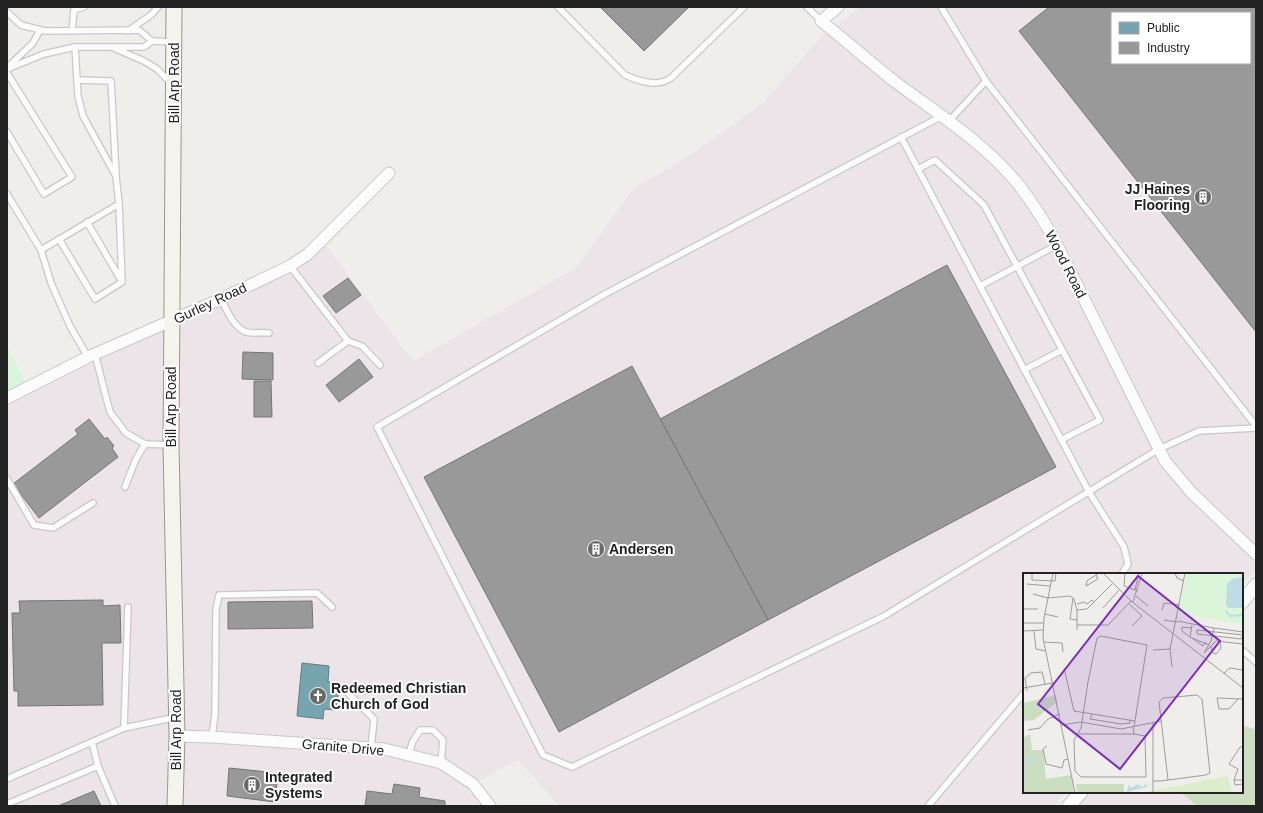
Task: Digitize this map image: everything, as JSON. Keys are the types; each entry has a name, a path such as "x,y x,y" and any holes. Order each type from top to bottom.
{"main road":[{"name":"Bill Arp Road","path":"174,7 171,445 177,717 175,806"}],"street":[{"path":"821,21 838,7"},
{"name":"Wood Road","path":"821,21 894,81 945,118 989,154 1017,184 1047,226 1165,461 1191,492 1256,554"},
{"name":"Gurley Road","path":"7,398 92,356 221,299 290,266 308,254 389,173"},
{"path":"1243,601 1256,585"},
{"name":"Granite Drive","path":"177,736 371,748 408,755 440,763 472,784 490,806"},
{"path":"1069,806 1080,793"}],"lane":[{"path":"72,31 74,10 84,7"},
{"path":"128,30 151,15 158,7"},
{"path":"558,7 625,75 638,81 651,82 664,82 673,76 744,7"},
{"path":"807,7 821,21"},
{"path":"941,7 986,81 1256,427"},
{"path":"7,12 22,25 45,31 139,30 152,41 174,42"},
{"path":"7,69 33,42 40,30"},
{"path":"7,69 44,54 75,47 144,47 152,41"},
{"path":"75,47 78,96 83,116 116,176"},
{"path":"112,47 144,61 156,69 174,86"},
{"path":"7,73 72,177 44,194 7,132"},
{"path":"77,80 111,81 119,204 122,282"},
{"path":"986,81 945,118 901,137 605,294 377,427 543,755 572,767 594,757 884,616 1159,449 1199,432 1256,427"},
{"path":"901,137 1089,492 1124,547 1128,564 1123,573"},
{"path":"918,170 935,160 984,205 1100,420 1061,440"},
{"path":"7,194 41,250 51,283 70,326 92,356 110,412 126,433 145,444 171,445"},
{"path":"41,250 119,204"},
{"path":"87,222 122,282"},
{"path":"59,239 95,299 122,282"},
{"path":"980,286 1057,245"},
{"path":"290,266 348,341 362,346 380,365"},
{"path":"221,299 238,327 246,332 269,333"},
{"path":"318,363 348,341"},
{"path":"1024,370 1062,350"},
{"path":"125,487 136,459 145,444"},
{"path":"7,480 34,525 53,528 93,503"},
{"path":"212,737 215,714 216,609 219,595 317,593 332,607"},
{"path":"124,728 128,607"},
{"path":"1243,651 1256,662"},
{"path":"349,694 374,719 371,748"},
{"path":"928,806 1023,694"},
{"path":"7,779 124,728 177,717"},
{"path":"408,755 412,743 420,730 433,730 443,740 440,763"},
{"path":"92,742 98,766 116,806"},
{"path":"7,804 98,766"}],"shaded area":[{"path":"860,7 1256,7 1256,569 1243,584 1243,573 1023,573 1023,793 1065,793 1054,806 559,806 518,759 473,784 489,806 7,806 7,398 290,266 322,240 413,361 576,268 634,188 689,156 763,103 819,39"},
{"path":"1080,793 1181,793 1197,806 1069,806"}],"green space":[{"path":"7,345 28,387 7,397"},
{"path":"1243,726 1256,729 1256,806 1197,806 1181,793 1243,793"}],"building: Public":[{"name":"Redeemed Christian Church of God","path":"302,663 329,666 328,682 339,683 337,710 324,709 323,719 297,716"}],"building: Industry":[{"path":"600,7 689,7 644,51"},
{"name":"JJ Haines Flooring","path":"1049,7 1256,7 1256,332 1019,31"},
{"path":"947,265 1056,467 768,620 660,419"},
{"path":"348,278 361,295 336,313 323,296"},
{"path":"243,352 273,353 273,380 242,379"},
{"path":"359,359 373,377 339,402 326,385"},
{"name":"Andersen","path":"632,366 768,620 559,732 424,477"},
{"path":"254,381 271,381 272,417 254,417"},
{"path":"89,419 105,439 107,437 114,446 112,448 118,457 39,518 13,484 78,434 75,430"},
{"path":"103,600 103,606 120,605 121,643 102,643 103,705 18,706 18,691 14,691 12,613 20,613 19,601"},
{"path":"312,601 313,628 228,629 228,602"},
{"name":"Integrated Systems","path":"229,768 278,773 275,802 227,796"},
{"path":"394,784 420,788 419,797 445,801 445,806 365,806 367,791 392,794"},
{"path":"94,791 101,806 58,806"}],"place":[{"name":"JJ Haines Flooring","path":"1203,197"},
{"name":"Andersen","path":"596,549"},
{"name":"Redeemed Christian Church of God","path":"318,696"},
{"name":"Integrated Systems","path":"252,785"}]}
